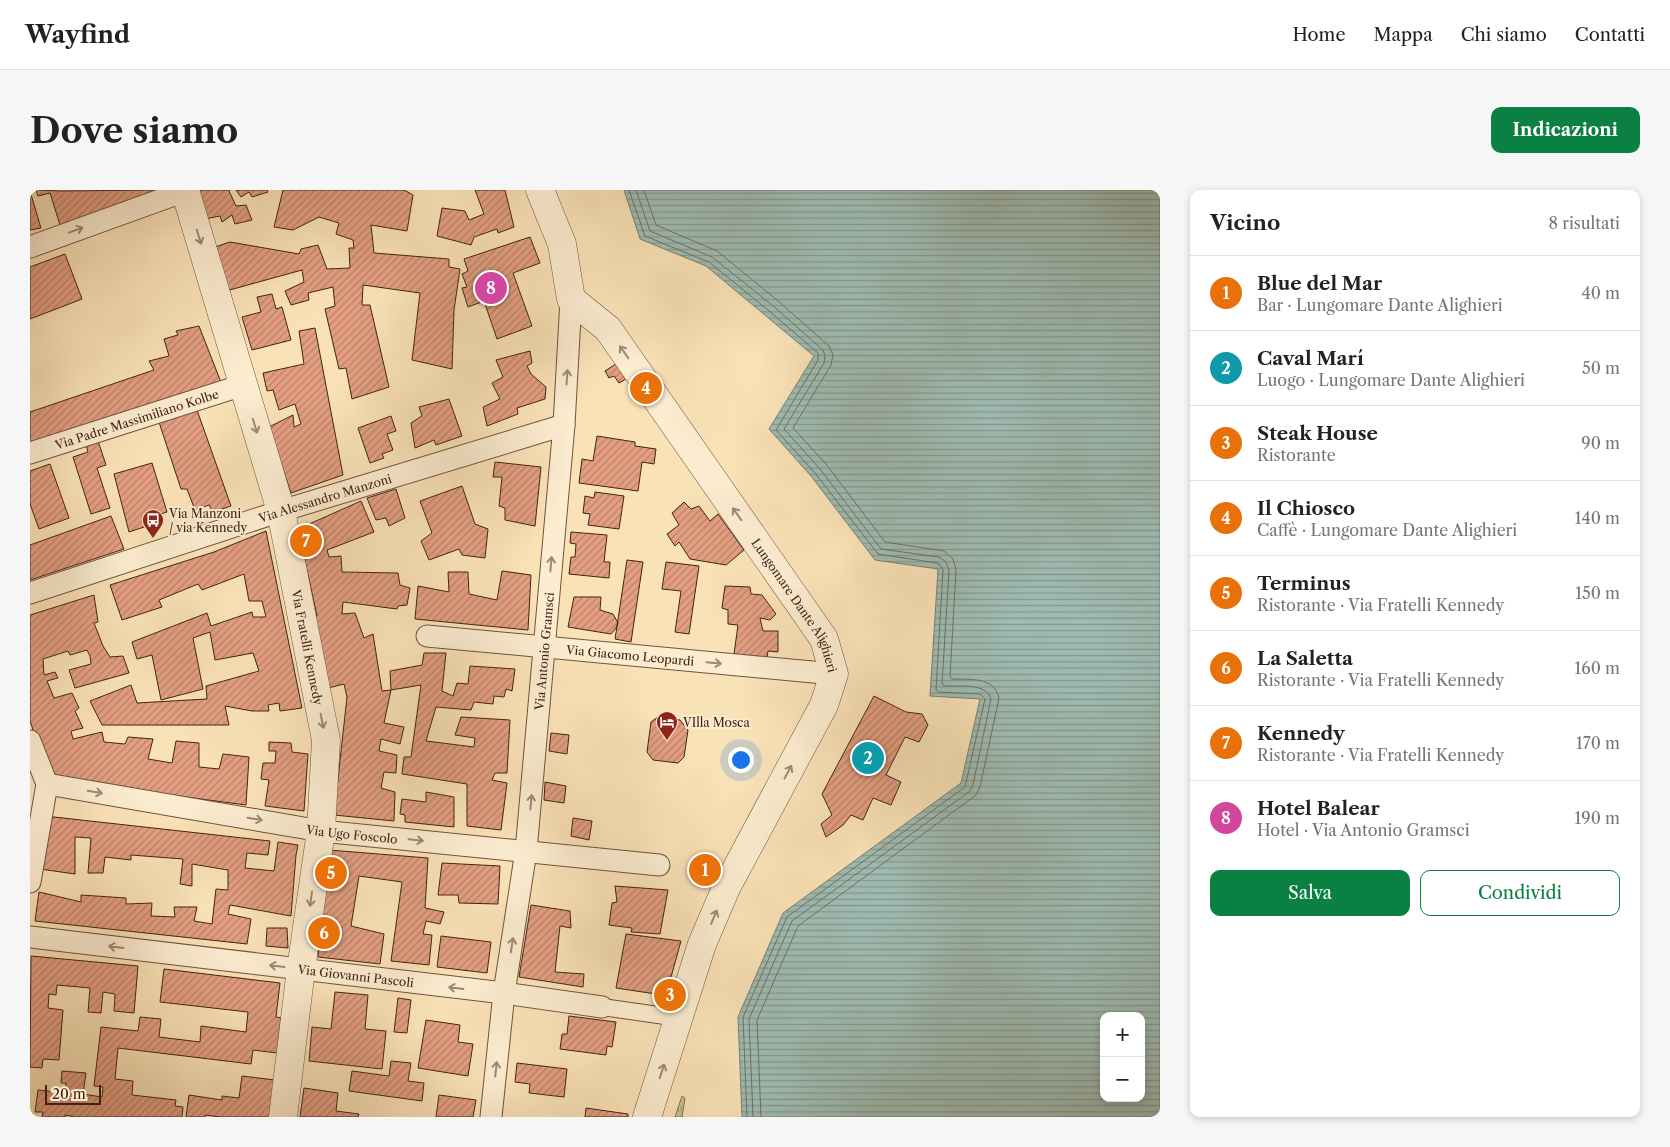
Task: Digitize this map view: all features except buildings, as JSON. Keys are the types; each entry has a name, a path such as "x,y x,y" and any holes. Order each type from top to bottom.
{"street":[{"path":"30,247 185,190"},
{"name":"Via Fratelli Kennedy","path":"185,190 281,511 326,740 321,831 301,969 283,1117"},
{"name":"Via Antonio Gramsci","path":"492,1117 504,993 526,851 564,425 571,299 562,244 540,190"},
{"name":"Lungomare Dante Alighieri","path":"571,299 608,329 824,639 834,674 824,706 726,888 702,944 647,1117"},
{"name":"Via Padre Massimiliano Kolbe","path":"30,453 243,385"},
{"name":"Via Alessandro Manzoni","path":"30,593 281,511 564,425"},
{"name":"Via Giacomo Leopardi","path":"427,636 834,674"},
{"path":"30,741 47,784 30,882"},
{"name":"Via Ugo Foscolo","path":"47,784 321,831 659,865"},
{"name":"Via Giovanni Pascoli","path":"30,937 504,993 679,1018"}],"green space":[{"path":"682,1096 685,1098 682,1117 675,1117"}],"water":[{"path":"624,190 1160,190 1160,1117 742,1117 738,1017 783,913 961,783 980,699 930,696 938,569 875,560 811,476 769,429 814,356 706,266 640,239"}],"place":[{"name":"Hotel Balear","path":"491,288"},
{"name":"Il Chiosco","path":"646,388"},
{"name":"Via Manzoni / via Kennedy","path":"153,539"},
{"name":"Kennedy","path":"306,541"},
{"name":"VIlla Mosca","path":"667,741"},
{"name":"Caval Marí","path":"868,758"},
{"name":"Blue del Mar","path":"705,870"},
{"name":"Terminus","path":"331,873"},
{"name":"La Saletta","path":"324,933"},
{"name":"Steak House","path":"670,995"}]}
